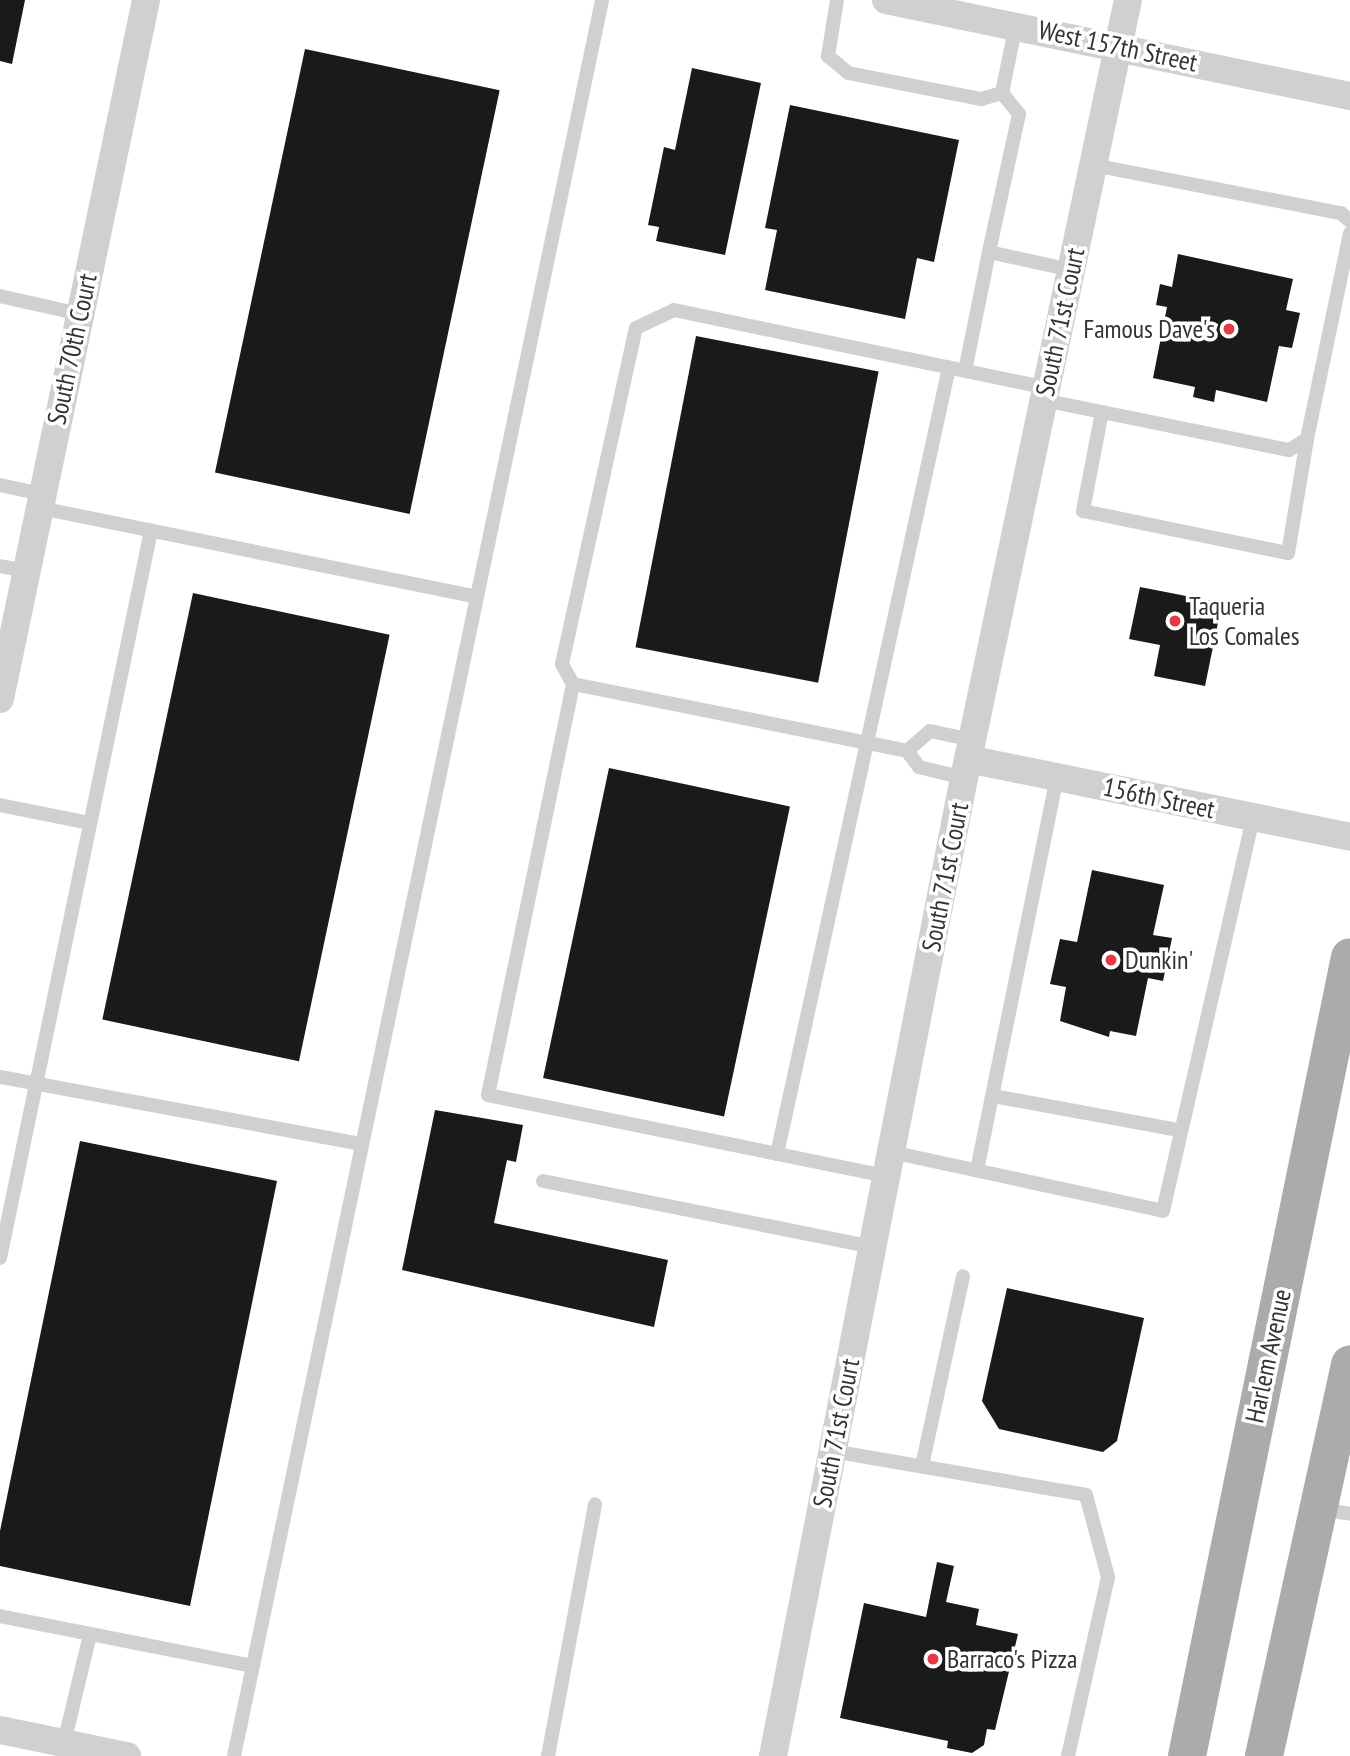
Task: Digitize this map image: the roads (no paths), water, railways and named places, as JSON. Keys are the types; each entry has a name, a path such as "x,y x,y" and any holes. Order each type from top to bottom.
{"main road":[{"name":"Harlem Avenue","path":"1187,1756 1350,957"},
{"path":"1264,1756 1334,1511 1350,1364"}],"street":[{"name":"South 70th Court","path":"0,699 13,569 41,501 146,0"},
{"name":"West 157th Street","path":"886,0 1118,44 1350,96"},
{"name":"South 71st Court","path":"773,1756 968,759 1128,0"},
{"name":"156th Street","path":"968,759 1350,837"},
{"path":"0,1730 127,1756"}],"lane":[{"path":"234,1756 602,0"},
{"path":"837,0 828,56 848,73 981,99 1002,93"},
{"path":"1002,93 1016,24"},
{"path":"965,371 1019,114 1002,93"},
{"path":"1093,165 1341,212 1350,221"},
{"path":"1102,412 1083,511 1288,553 1307,439 1350,233"},
{"path":"989,252 1071,270"},
{"path":"0,296 80,314"},
{"path":"1253,817 1179,1130 1163,1211 977,1170 777,1154 488,1096 573,684 562,664 636,328 674,310 965,371 1102,412 1289,450 1307,439"},
{"path":"777,1154 949,368"},
{"path":"0,485 41,501 151,531 476,597"},
{"path":"0,1258 151,531"},
{"path":"573,684 907,751 919,767 968,759"},
{"path":"907,751 930,731 968,759"},
{"path":"977,1170 1057,777"},
{"path":"0,806 90,824"},
{"path":"0,1077 362,1144"},
{"path":"993,1096 1179,1130"},
{"path":"543,1181 873,1247"},
{"path":"922,1466 963,1276"},
{"path":"832,1451 1086,1495 1108,1577 1068,1756"},
{"path":"548,1756 595,1504"},
{"path":"0,1616 253,1666"},
{"path":"64,1743 90,1634"}],"place":[{"name":"Famous Dave's","path":"1229,329"},
{"name":"Taqueria Los Comales","path":"1175,621"},
{"name":"Dunkin'","path":"1111,960"},
{"name":"Barraco's Pizza","path":"933,1659"}]}
